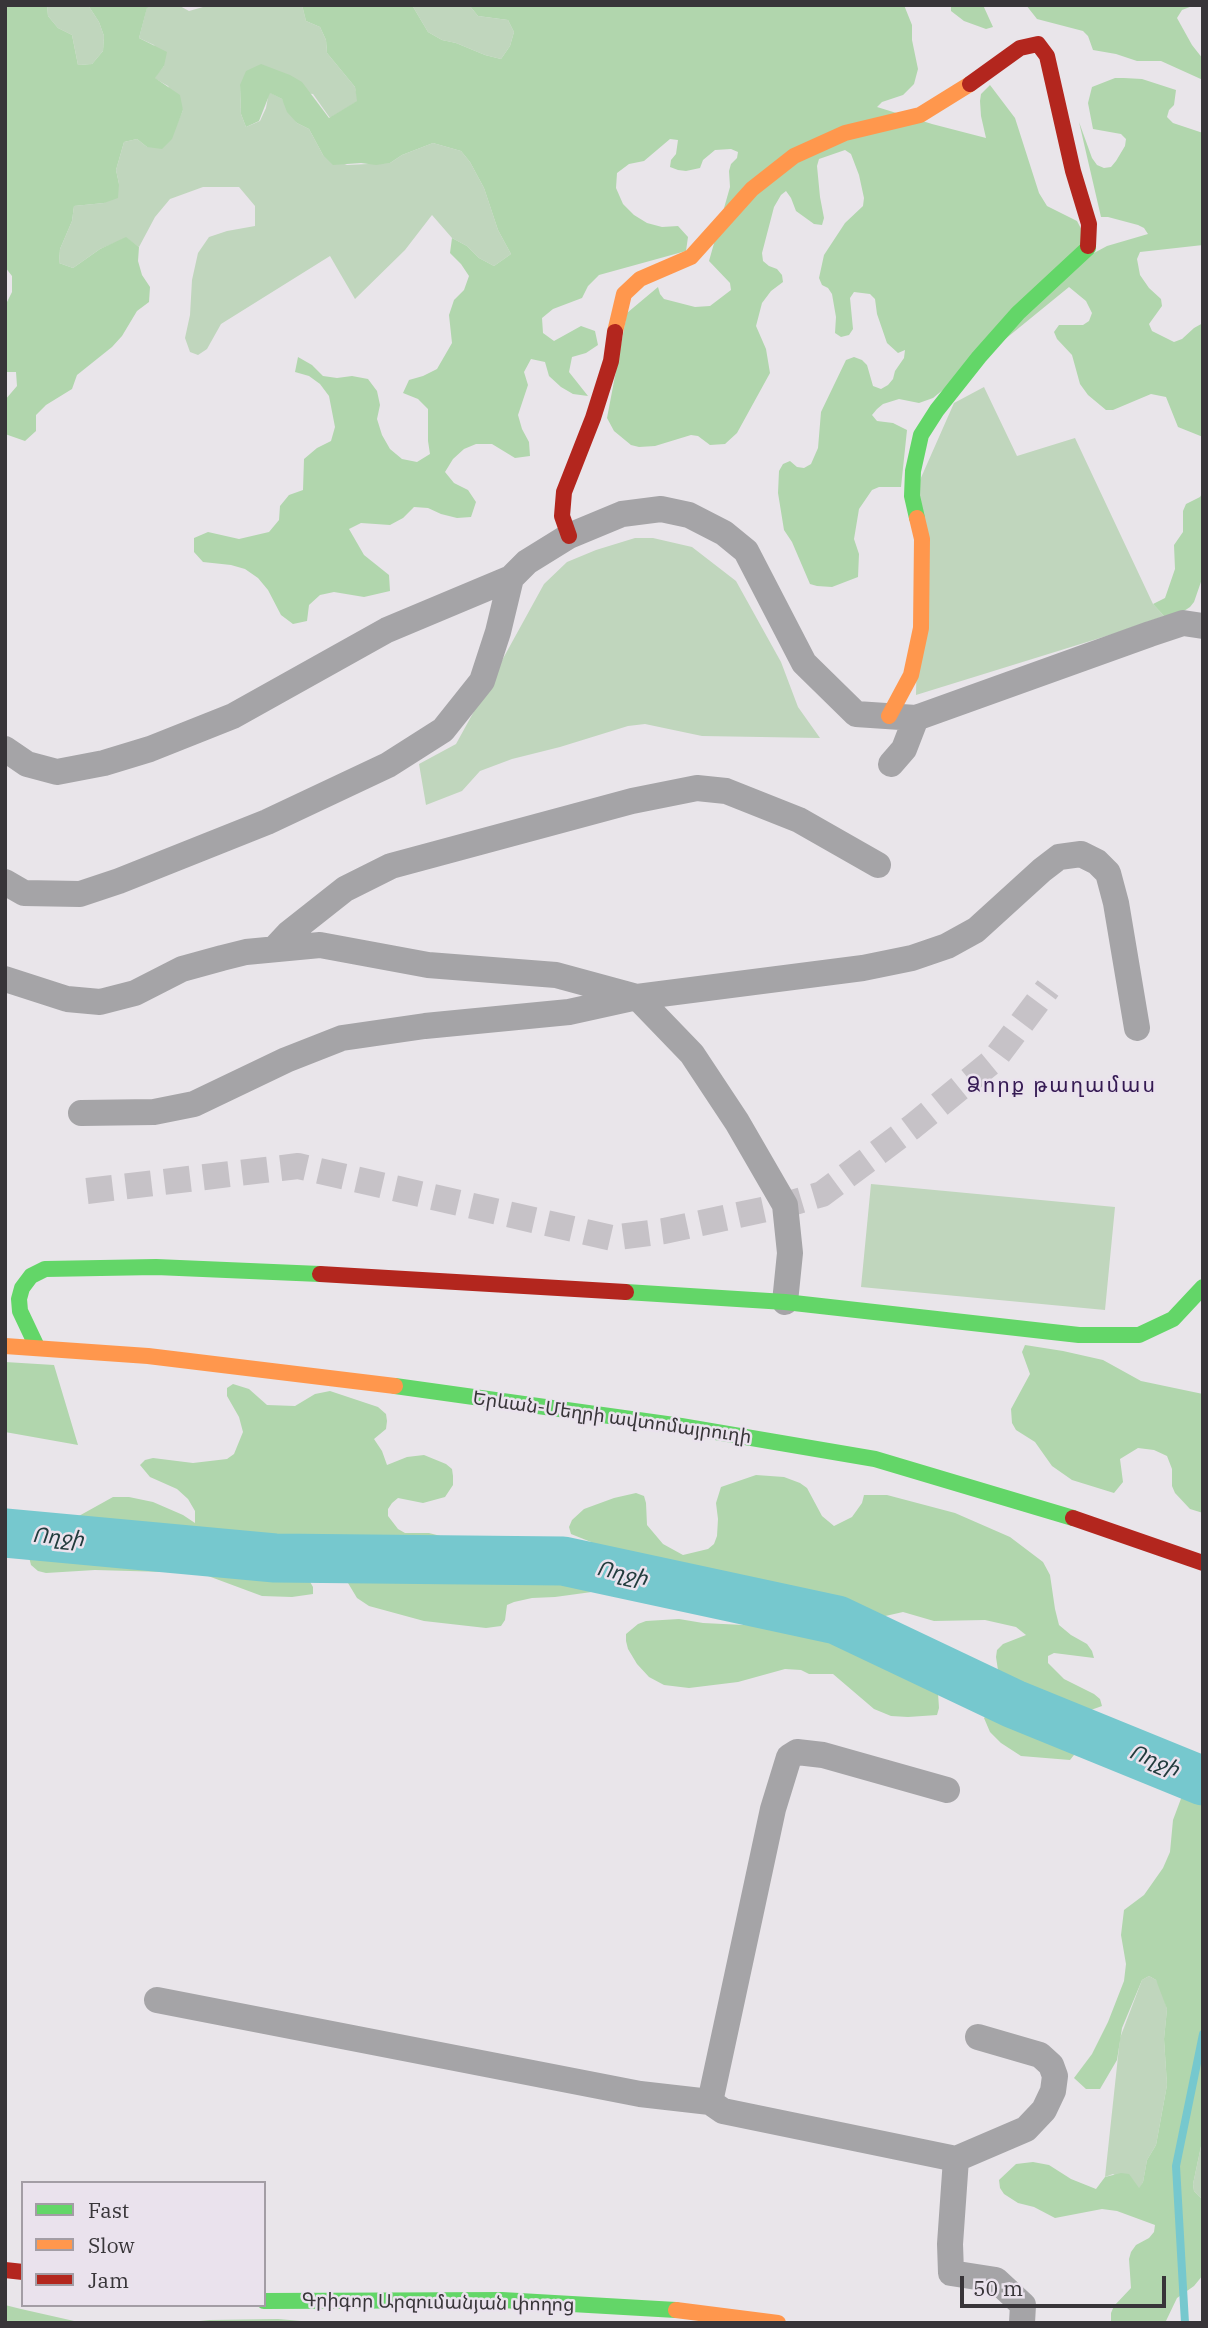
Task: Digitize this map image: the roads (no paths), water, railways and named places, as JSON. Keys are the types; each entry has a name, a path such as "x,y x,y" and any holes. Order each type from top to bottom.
{"main road":[{"path":"569,536 562,516 564,492 593,418 611,361 624,294 640,279 691,257 752,189 794,156 845,133 920,115 1020,48 1038,44 1046,56 1073,171 1089,224 1088,248 1018,313 979,357 921,435 913,471 912,496 922,539 921,628 911,675 889,716"},
{"path":"37,1348 20,1311 19,1299 22,1288 31,1276 45,1269 156,1267 320,1273 785,1302 1079,1335 1139,1335 1173,1319 1203,1287"},
{"name":"Երևան-Մեղրի ավտոմայրուղի","path":"5,1346 148,1356 305,1374 681,1426 875,1459 1069,1517 1203,1563"},
{"name":"Գրիգոր Արզումանյան փողոց","path":"266,2301 502,2300 673,2310 778,2323"}],"street":[{"path":"5,749 27,764 57,772 104,763 150,749 233,716 387,630 511,578 527,562 569,536 622,514 661,509 689,515 724,533 746,551 804,663 856,714 916,718 1183,623 1203,626"},
{"path":"5,882 24,893 80,894 267,822 388,765 443,730 482,681 498,632 511,578"},
{"path":"891,764 904,749 916,718"},
{"path":"274,950 288,934 345,889 391,866 632,801 697,788 726,791 799,820 878,865"},
{"path":"81,1112 154,1112 194,1104 286,1060 342,1038 425,1026 569,1012 637,997 863,968 912,958 947,946 976,930 1059,857 1081,854 1097,862 1108,873 1116,903 1137,1028"},
{"path":"5,979 66,999 100,1002 135,993 182,970 246,952 320,945 428,965 556,975 637,997 692,1054 737,1122 785,1205 790,1253 785,1302"},
{"path":"710,2102 773,1809 789,1757 797,1752 823,1755 947,1790"},
{"path":"157,2000 640,2094 710,2102 723,2111 956,2159 1026,2129 1044,2110 1053,2091 1055,2076 1051,2065 1040,2055 978,2037"},
{"path":"956,2159 950,2244 951,2273 996,2280 1023,2305 1022,2323"}],"waterway":[{"name":"Ողջի","path":"5,1533 275,1558 563,1561 837,1620 1014,1704 1203,1781"},
{"path":"1185,2323 1176,2166 1203,2034"}],"tunnel":[{"path":"87,1191 298,1166 612,1238 664,1231 785,1205 822,1194 912,1127 994,1060 1048,988"}],"district":[{"name":"Ձորք թաղամաս","path":"1062,1086"}]}
